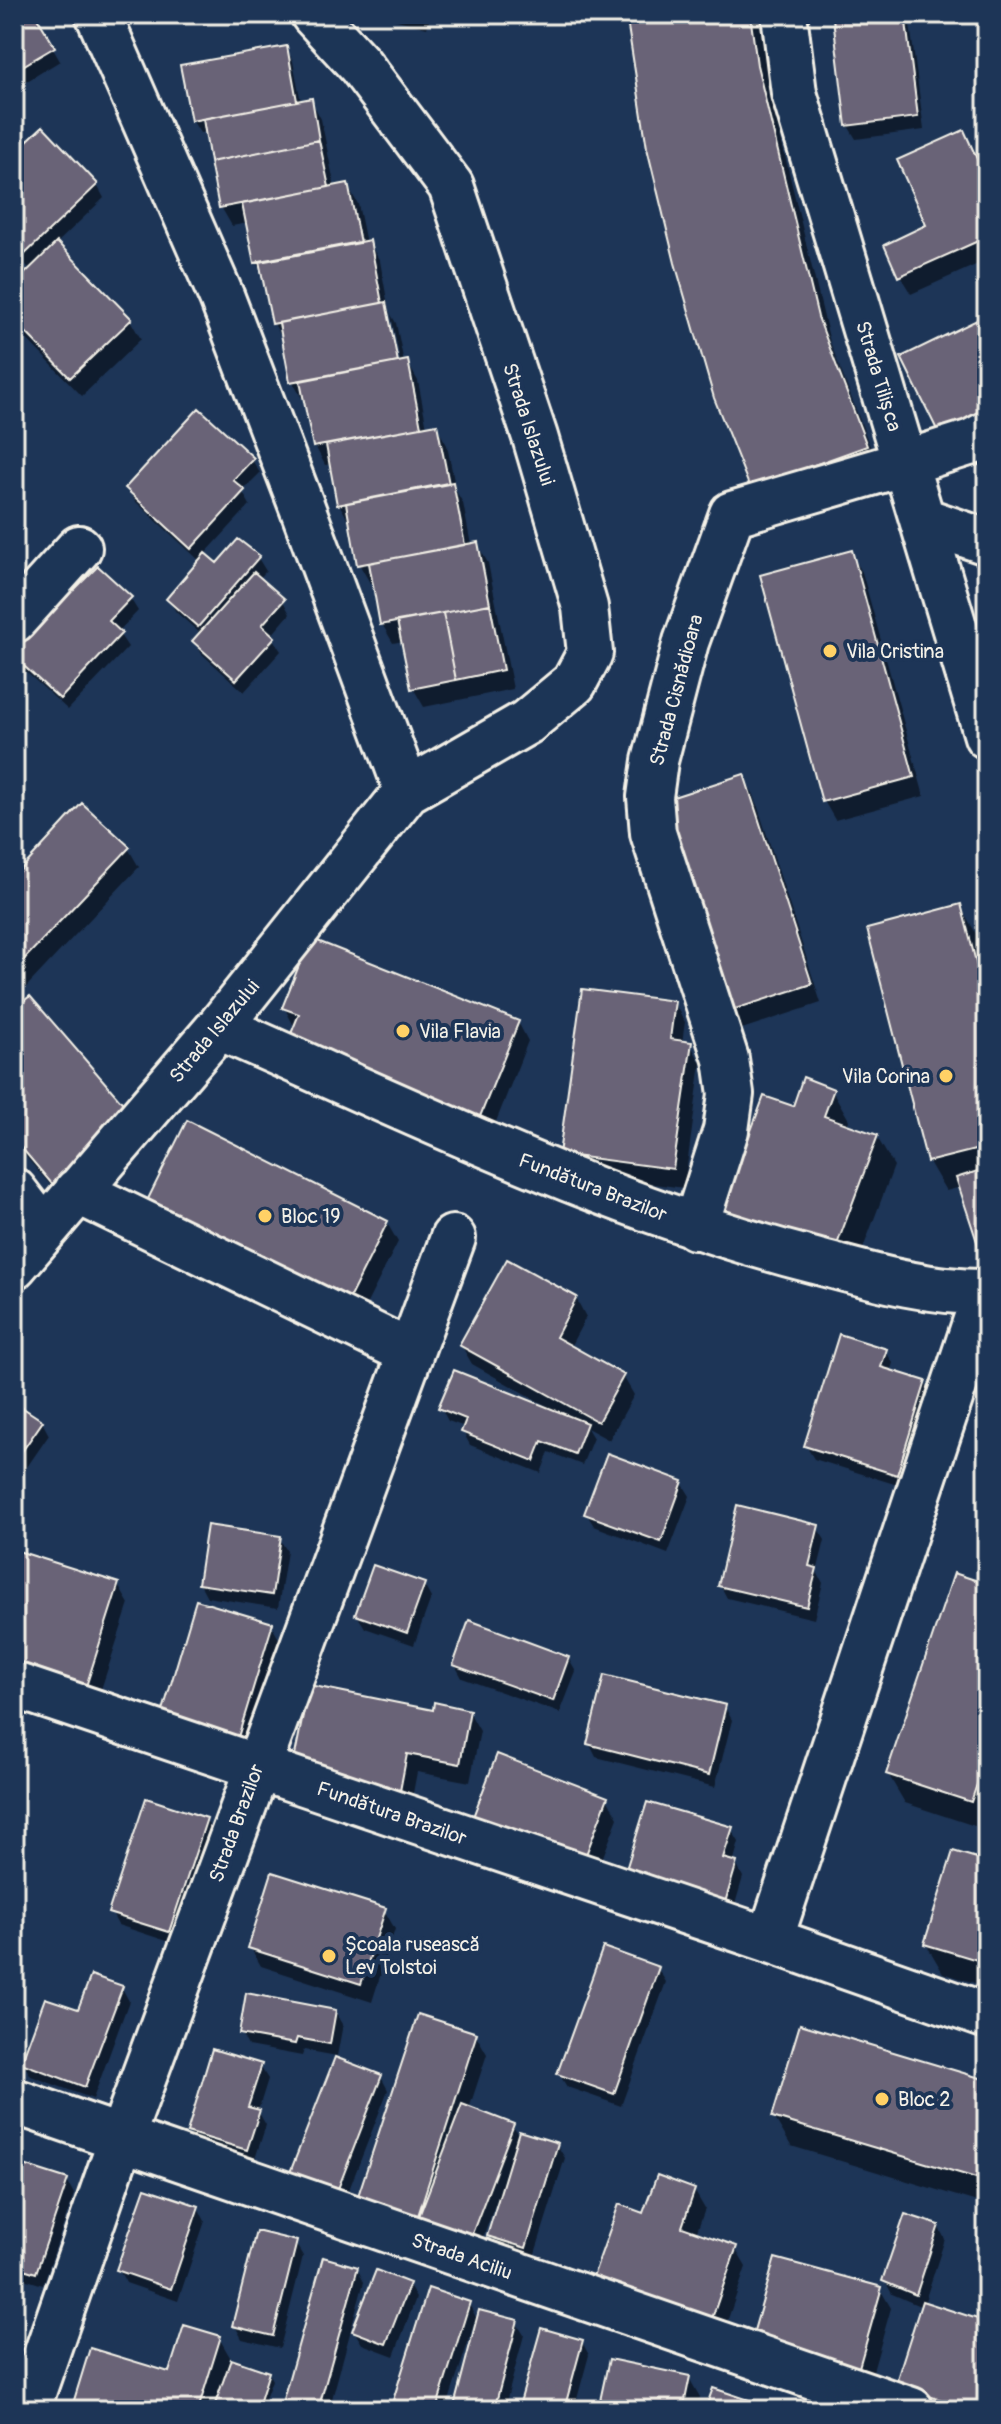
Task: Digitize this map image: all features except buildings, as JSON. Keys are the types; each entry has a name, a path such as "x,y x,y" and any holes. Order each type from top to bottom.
{"street":[{"path":"98,14 222,298 407,791"},
{"name":"Strada Islazului","path":"14,1266 219,1027 407,791 527,722 574,683 590,653 585,607 535,437 451,186 360,65 313,14"},
{"name":"Strada Tilișca","path":"784,14 794,93 987,736"},
{"path":"905,463 972,442 987,434"},
{"name":"Strada Cisnădioara","path":"695,1227 726,1130 731,1094 726,1059 653,833 650,797 655,761 686,642 732,514 905,463"},
{"path":"923,520 987,542"},
{"path":"14,620 79,548"},
{"name":"Fundătura Brazilor","path":"219,1027 519,1157 695,1227 866,1274 938,1289 986,1293 770,1940"},
{"path":"14,1191 44,1230"},
{"path":"77,1191 409,1352"},
{"name":"Strada Brazilor","path":"27,2410 121,2139 453,1238"},
{"name":"Fundătura Brazilor","path":"14,1685 987,2016"},
{"name":"Strada Aciliu","path":"14,2101 911,2410"}],"place":[{"name":"Vila Cristina","path":"830,651"},
{"name":"Vila Flavia","path":"403,1031"},
{"name":"Vila Corina","path":"946,1076"},
{"name":"Bloc 19","path":"265,1216"},
{"name":"Școala rusească Lev Tolstoi","path":"329,1956"},
{"name":"Bloc 2","path":"882,2099"}]}
